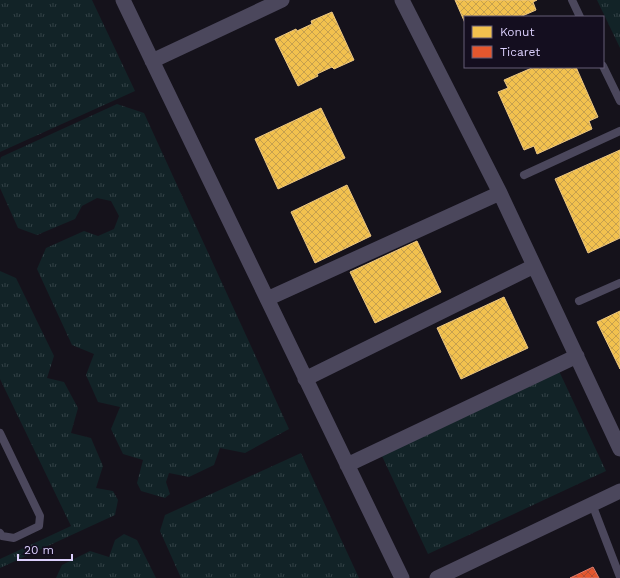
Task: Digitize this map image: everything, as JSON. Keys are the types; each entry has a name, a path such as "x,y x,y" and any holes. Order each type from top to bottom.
{"street":[{"path":"123,0 402,578"},
{"path":"152,61 282,0"},
{"path":"402,0 500,193 619,446"},
{"path":"267,299 500,193"},
{"path":"306,379 534,266"},
{"path":"347,465 577,356"},
{"path":"437,578 620,491"}],"lane":[{"path":"572,0 580,16"},
{"path":"604,68 620,101"},
{"path":"524,175 620,131"},
{"path":"579,302 620,282"},
{"path":"0,433 40,516 39,526 14,538 2,536 0,532"},
{"path":"592,504 620,577"}],"green space":[{"path":"0,0 92,0 135,91 0,152"},
{"path":"597,0 620,0 620,48"},
{"path":"117,104 144,113 289,429 245,453 220,448 214,465 189,477 169,473 166,482 170,494 165,498 141,491 137,483 143,460 123,454 111,429 120,407 98,402 86,375 94,354 72,345 37,269 46,248 84,231 98,236 114,229 119,216 111,201 97,198 82,206 75,219 37,235 18,228 0,188 1,157"},
{"path":"0,271 16,278 54,356 47,378 64,382 78,408 71,433 91,438 103,466 96,488 113,491 118,500 115,515 0,568 0,559 71,526 0,379"},
{"path":"559,371 606,471 428,554 381,454"},
{"path":"301,453 359,578 181,578 160,531 165,515"},
{"path":"124,534 137,540 156,578 56,578 62,565 90,551 109,557 115,540"}],"building: Konut":[{"path":"455,0 537,0 533,2 536,10 522,16 464,16 464,21"},
{"path":"332,12 354,60 334,69 332,67 317,74 318,76 298,86 275,39 296,29 297,31 312,24 311,21"},
{"path":"532,68 576,68 598,117 589,121 592,129 537,154 534,146 524,150 498,92 508,88 504,80"},
{"path":"321,108 345,158 278,189 255,139"},
{"path":"620,150 620,238 588,253 555,179"},
{"path":"347,185 371,236 315,263 291,212"},
{"path":"417,241 441,292 375,323 350,272"},
{"path":"504,297 528,348 461,379 437,328"},
{"path":"620,311 620,369 597,322"}],"building: Ticaret":[{"path":"593,567 599,578 570,578"}]}
